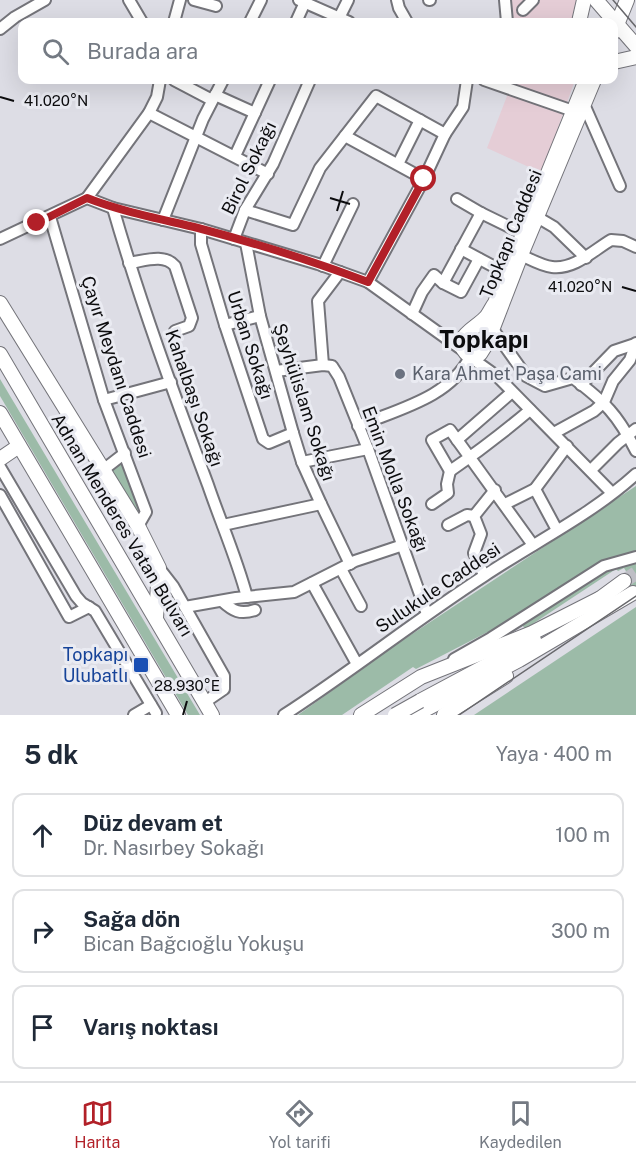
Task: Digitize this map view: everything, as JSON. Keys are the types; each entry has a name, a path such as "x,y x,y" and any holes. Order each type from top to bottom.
{"main road":[{"path":"580,18 584,0"},
{"path":"596,0 608,18"},
{"path":"618,22 627,0"},
{"path":"632,0 636,4"},
{"path":"618,31 636,46"},
{"name":"Topkapı Caddesi","path":"579,109 585,84"},
{"name":"Topkapı Caddesi","path":"467,354 462,340 465,334 486,318 490,311 506,273 535,216 579,109 592,84"},
{"name":"Topkapı Caddesi","path":"492,328 521,255 525,235"},
{"path":"0,303 138,526 159,568 156,618"},
{"path":"467,354 480,354 484,350 492,328"},
{"name":"Adnan Menderes Vatan Bulvarı","path":"0,354 6,371 156,618 208,709 220,715"},
{"path":"0,413 178,715"},
{"path":"0,459 19,446"},
{"path":"419,709 576,616 624,581"},
{"path":"395,715 419,709 559,637 633,593"},
{"path":"364,713 421,677 532,633 599,599"},
{"path":"444,715 540,653 559,637"},
{"path":"364,713 387,706 400,715"}],"street":[{"path":"0,29 15,16 45,0"},
{"path":"129,0 140,18"},
{"path":"175,18 180,0"},
{"path":"194,0 216,6"},
{"path":"252,18 261,0"},
{"path":"343,18 348,0"},
{"path":"397,0 405,18"},
{"path":"505,0 507,18"},
{"path":"523,10 533,0"},
{"path":"297,18 303,1 336,18"},
{"path":"625,59 636,69"},
{"path":"0,239 87,198 149,113 157,97 159,84"},
{"path":"183,84 255,113"},
{"path":"163,220 220,84"},
{"path":"235,156 268,84"},
{"name":"Birol Sokağı","path":"234,239 245,210 268,174 308,84"},
{"path":"368,282 424,179 445,134 463,107 466,84"},
{"path":"495,84 579,109 620,186"},
{"path":"514,84 514,91"},
{"path":"245,210 293,225 320,168 376,96 445,134"},
{"path":"149,113 268,174"},
{"path":"398,164 420,120"},
{"path":"345,136 424,179"},
{"path":"87,198 113,208 201,229 368,282 486,367 612,493"},
{"path":"457,198 525,235"},
{"path":"323,266 353,204"},
{"name":"Kahalbaşı Sokağı","path":"113,208 129,263 240,571 242,598"},
{"path":"443,283 481,213"},
{"path":"535,216 554,227 586,258"},
{"name":"Çayır Meydanı Caddesi","path":"50,217 104,400 146,512 138,526"},
{"name":"Urban Sokağı","path":"201,229 201,244 263,439 269,443 292,433"},
{"path":"521,255 550,267 560,267 586,258 611,240 623,241 636,248"},
{"name":"Şeyhülislam Sokağı","path":"246,243 260,316 292,433 361,606"},
{"path":"461,249 506,273"},
{"path":"129,263 161,259 168,260 175,266 192,318 189,326 175,331"},
{"path":"412,314 422,292 434,275 443,283 461,292 479,259"},
{"path":"276,371 323,365 318,301 340,272"},
{"path":"225,325 260,316"},
{"name":"Topkapı Caddesi","path":"492,328 526,376 545,386 568,378 573,378 581,385"},
{"path":"635,343 614,351 581,385 603,402 632,432 636,452"},
{"path":"554,434 594,411 603,402 613,381 630,360 635,343"},
{"path":"358,426 431,396 447,386 464,369 467,354"},
{"name":"Emin Molla Sokağı","path":"323,365 332,366 339,377 368,449 427,614"},
{"path":"104,400 171,382"},
{"path":"458,440 512,392"},
{"path":"432,504 448,493 447,484 450,471 530,410"},
{"path":"450,471 432,440 450,430 533,545"},
{"path":"591,470 632,432"},
{"path":"505,504 536,489 567,446"},
{"path":"302,462 368,449"},
{"path":"104,471 125,453"},
{"path":"0,467 76,596 95,611 101,619 154,709 134,715"},
{"name":"Sulukule Caddesi","path":"284,715 484,575 598,505 636,474"},
{"path":"536,489 557,530"},
{"path":"474,516 495,490"},
{"path":"0,495 69,617 89,607"},
{"path":"223,525 321,504"},
{"path":"447,525 467,514 474,516"},
{"path":"474,516 481,534 474,553 484,575"},
{"path":"185,607 294,592 345,566 403,545"},
{"path":"421,677 490,638 604,566 636,556"},
{"path":"159,568 173,586 224,676 225,689 208,709"},
{"path":"312,583 357,664"},
{"path":"222,601 229,608 240,613 255,610"}],"shaded area":[{"path":"499,0 576,0 572,18 502,18"},
{"path":"512,84 574,84 542,173 487,148"}],"green space":[{"path":"0,379 200,715 188,715 0,396"},
{"path":"122,459 141,508 135,514 108,472"},
{"path":"636,486 636,594 633,596 626,586 632,581 624,568 618,571 616,569 525,629 517,617 416,669 413,667 342,715 298,715 397,644"},
{"path":"636,607 636,715 474,715"}],"tunnel":[{"path":"624,581 636,573"}],"tram line":[{"path":"613,0 636,27"},
{"path":"459,715 636,596"}],"place":[{"name":"Kara Ahmet Paşa Cami","path":"400,374"},
{"name":"Topkapı Ulubatlı","path":"141,665"}],"district":[{"name":"Topkapı","path":"484,340"}],"route":[{"path":"37,223 87,198 113,208 201,229 318,264 368,282 424,179"}]}
